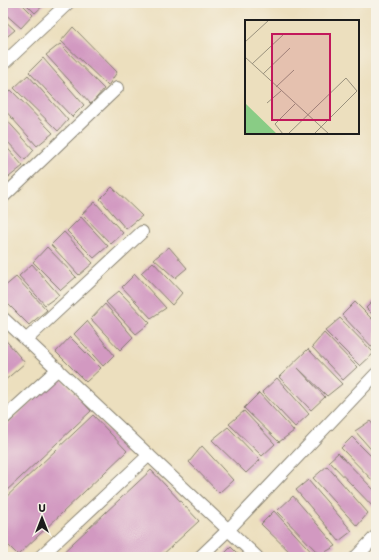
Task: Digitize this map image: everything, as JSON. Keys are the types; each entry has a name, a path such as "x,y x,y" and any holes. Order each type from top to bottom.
{"lane":[{"path":"3,64 68,3"},
{"path":"3,197 117,88"},
{"path":"26,340 142,232"},
{"path":"3,318 257,557"},
{"path":"3,418 58,369"},
{"path":"200,557 228,530 376,374"},
{"path":"40,557 149,455"},
{"path":"356,557 376,536"}],"building":[{"path":"3,3 21,3 33,15 21,28 3,12"},
{"path":"25,3 46,3 35,13"},
{"path":"3,19 15,30 3,40"},
{"path":"73,27 117,72 108,86 61,41"},
{"path":"60,44 104,89 91,104 46,55"},
{"path":"43,58 84,105 72,117 29,72"},
{"path":"28,75 68,120 58,131 14,88"},
{"path":"11,90 53,133 37,146 3,108 3,97"},
{"path":"3,116 34,150 25,160 3,137"},
{"path":"3,143 23,166 9,177 3,171"},
{"path":"112,187 142,216 126,229 100,199"},
{"path":"95,202 123,233 111,244 82,214"},
{"path":"81,217 108,246 94,258 67,231"},
{"path":"64,232 93,263 79,275 51,245"},
{"path":"47,247 76,277 61,290 33,262"},
{"path":"169,247 187,268 175,278 154,259"},
{"path":"153,262 182,293 172,305 141,273"},
{"path":"32,264 59,295 45,305 19,276"},
{"path":"135,274 166,308 151,318 122,287"},
{"path":"16,277 47,310 29,325 3,299 3,288"},
{"path":"119,291 150,323 136,334 106,302"},
{"path":"376,298 376,318 366,308"},
{"path":"355,302 376,323 375,348 373,348 342,315"},
{"path":"105,304 133,337 120,350 91,319"},
{"path":"340,318 374,353 360,366 325,331"},
{"path":"87,321 114,355 103,366 74,334"},
{"path":"324,333 357,367 343,380 312,347"},
{"path":"3,337 25,363 3,382"},
{"path":"70,337 101,368 86,382 56,352"},
{"path":"308,349 342,384 327,396 298,368 325,397 311,410 279,377"},
{"path":"59,376 91,411 3,494 3,428"},
{"path":"277,378 309,414 295,427 262,392"},
{"path":"259,393 294,431 279,442 244,408"},
{"path":"244,411 275,444 262,456 229,424"},
{"path":"93,415 127,451 18,555 3,540 3,500"},
{"path":"370,421 376,428 376,455 355,431"},
{"path":"228,427 260,460 246,473 212,440"},
{"path":"352,437 376,461 376,484 341,448"},
{"path":"202,446 233,480 219,493 189,462"},
{"path":"338,453 376,492 376,510 329,461"},
{"path":"327,466 368,513 357,526 313,478"},
{"path":"151,470 199,521 160,557 58,557"},
{"path":"308,480 352,531 339,541 296,490"},
{"path":"293,496 336,546 320,555 277,511"},
{"path":"274,511 316,557 295,557 261,524"},
{"path":"231,547 241,557 221,557"}]}
